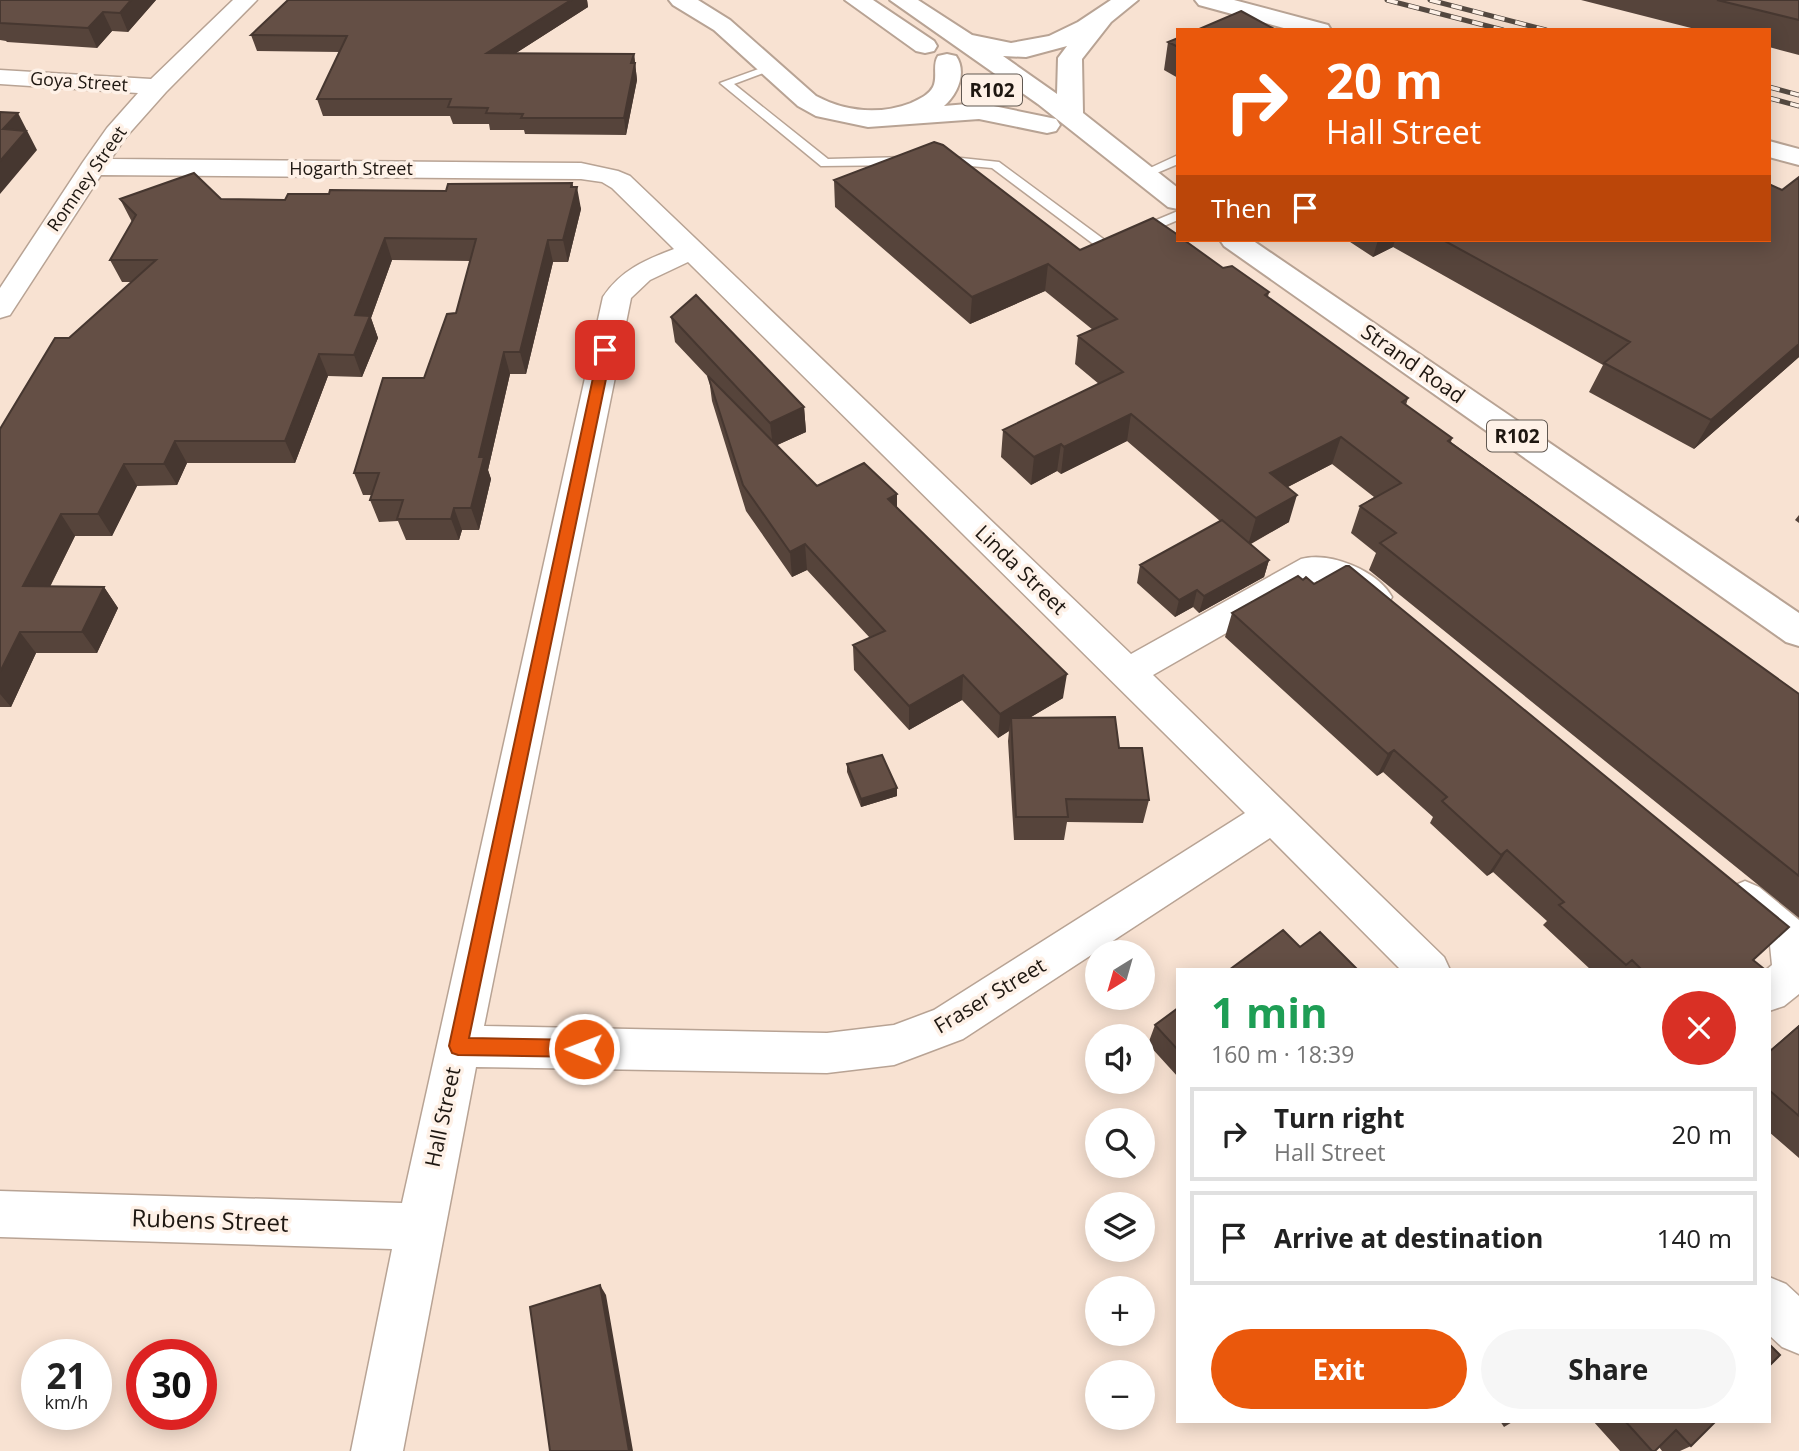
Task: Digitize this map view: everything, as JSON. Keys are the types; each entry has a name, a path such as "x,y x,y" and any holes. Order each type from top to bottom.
{"main road":[{"path":"681,0 722,25 807,101 825,111 868,119 979,111 1059,120 1070,58 1100,20"},
{"name":"R102","path":"857,0 969,75"},
{"name":"R102","path":"902,0 961,39 1059,120 1176,200"},
{"path":"961,39 1011,50 1042,46 1100,20 1126,0"},
{"path":"1207,0 1266,23 1304,28"},
{"path":"902,116 938,98 950,79 947,61"},
{"name":"R102","path":"992,89 1059,120"},
{"path":"1771,150 1799,158"},
{"name":"Strand Road","path":"1237,242 1799,632"}],"street":[{"name":"Romney Street","path":"0,309 116,133 158,87 246,0"},
{"name":"Goya Street","path":"0,77 158,87"},
{"name":"Hogarth Street","path":"92,167 581,170 609,176"},
{"name":"Linda Street","path":"609,176 630,190 1128,673 1427,968"},
{"name":"Hall Street","path":"377,1451 420,1227 617,297 624,284 637,274 692,251"},
{"path":"1128,673 1313,568 1352,578 1405,621"},
{"name":"Fraser Street","path":"458,1046 827,1053 894,1045 948,1026 1272,816"},
{"path":"1718,877 1790,937 1794,973 1771,990"},
{"name":"Rubens Street","path":"0,1214 420,1227"},
{"path":"1771,1303 1799,1330"}],"lane":[{"path":"771,68 726,83 825,163 921,160 995,165 1105,246 1176,216"},
{"path":"1138,173 1176,160"}],"building":[{"path":"0,0 131,0 120,13 103,12 88,28 0,23"},
{"path":"288,0 571,0 487,53 634,54 631,63 635,63 624,118 521,118 523,114 486,113 488,108 448,107 451,99 317,99 347,36 251,35"},
{"path":"1717,0 1799,0 1799,20"},
{"path":"1241,11 1272,28 1202,28"},
{"path":"0,112 18,113 3,129 26,131 0,161"},
{"path":"934,142 943,145 1080,250 1153,218 1176,234 1176,242 1187,242 1223,268 1232,266 1269,292 1265,295 1408,398 1402,402 1452,438 1448,441 1799,694 1799,876 1380,543 1396,533 1360,506 1401,483 1341,437 1270,473 1297,495 1256,518 1131,414 1064,447 1061,444 1034,457 1003,430 1123,372 1078,336 1117,319 1048,264 972,297 834,180"},
{"path":"194,173 221,199 285,200 288,194 329,194 330,190 446,191 448,184 572,183 571,187 577,187 563,240 548,240 520,352 504,352 479,457 484,457 471,508 454,508 451,519 397,519 403,500 370,500 379,473 354,473 383,378 424,378 447,314 456,313 476,239 385,238 355,315 370,316 354,355 319,354 285,441 175,441 164,464 124,464 98,514 61,514 23,586 104,587 82,632 20,632 0,672 0,429 55,338 69,338 156,260 110,260 136,215 120,199"},
{"path":"1799,177 1799,344 1711,420 1604,363 1630,342 1447,242 1771,242 1771,185 1782,190"},
{"path":"696,295 804,407 770,423 671,317"},
{"path":"708,376 817,486 864,463 897,494 888,499 1067,674 1000,714 963,675 909,706 853,645 885,631 805,544 790,552 743,485"},
{"path":"1222,520 1269,560 1204,596 1197,590 1179,600 1140,565"},
{"path":"1349,566 1789,927 1753,960 1763,968 1640,968 1632,960 1626,965 1559,905 1564,902 1507,850 1501,855 1442,801 1447,797 1394,750 1388,754 1232,613 1298,576 1303,580 1306,577 1314,584"},
{"path":"1115,717 1119,748 1142,748 1149,800 1066,799 1068,817 1016,817 1011,718"},
{"path":"882,755 897,788 861,799 847,764"},
{"path":"1283,930 1300,947 1320,932 1356,968 1232,968"},
{"path":"1176,1009 1176,1048 1155,1025"},
{"path":"1799,1026 1799,1116 1771,1092 1771,1050"},
{"path":"600,1285 629,1451 550,1451 530,1307"},
{"path":"1771,1346 1780,1355 1771,1364"},
{"path":"1627,1423 1714,1423 1691,1446 1676,1430 1652,1451"}],"railway":[{"path":"1387,0 1495,28"},
{"path":"1430,0 1538,28"},
{"path":"1771,88 1799,95"},
{"path":"1771,99 1799,106"}],"route":[{"path":"584,1049 458,1046 605,350"}]}
